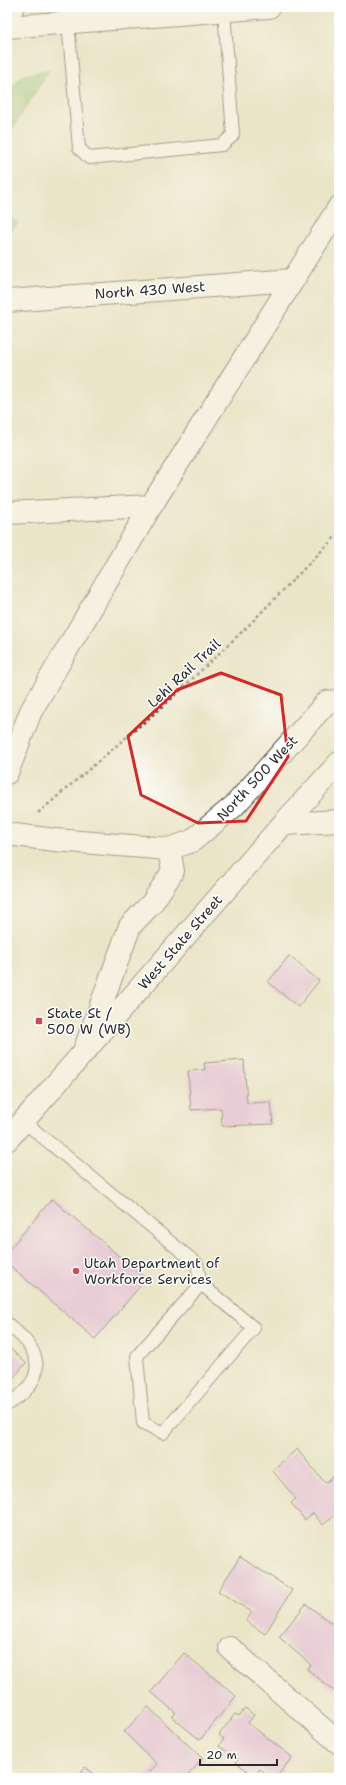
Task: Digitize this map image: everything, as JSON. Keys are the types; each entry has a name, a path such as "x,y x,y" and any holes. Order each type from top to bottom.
{"main road":[{"path":"7,15 13,7"},
{"path":"7,27 269,7"},
{"path":"7,773 31,711 151,506 339,207"},
{"name":"North 430 West","path":"7,301 293,280"},
{"path":"7,513 151,506"},
{"name":"North 500 West","path":"7,834 55,840 169,850 192,841 234,806 327,702 339,701"},
{"name":"West State Street","path":"7,1140 283,824 339,763"},
{"path":"283,824 339,821"},
{"path":"84,1052 130,926 152,903 173,870 169,850"},
{"path":"230,1648 339,1743"}],"lane":[{"path":"68,22 79,148 89,158 222,145 232,135 224,10"},
{"path":"23,1121 198,1264 202,1284 254,1328 163,1433 143,1423 137,1356 202,1284"},
{"path":"7,1323 29,1344 37,1359 36,1374 28,1390 7,1405"}],"path":[{"name":"Lehi Rail Trail","path":"33,817 171,699 246,628 339,533"}],"highlighted area":[{"path":"221,673 281,695 288,757 246,821 198,823 141,795 128,736 177,690"}],"green space":[{"path":"49,70 7,137 7,96 22,76"},
{"path":"7,215 18,224 7,232"}],"building":[{"path":"289,956 319,981 298,1007 268,982"},
{"path":"244,1060 247,1103 271,1102 273,1124 222,1126 221,1108 191,1110 188,1071 205,1070 204,1063"},
{"name":"Utah Department of Workforce Services","path":"52,1199 146,1279 95,1339 7,1263 7,1252"},
{"path":"7,1346 26,1363 7,1385"},
{"path":"297,1449 325,1483 338,1473 339,1474 339,1512 323,1525 313,1513 305,1520 291,1503 296,1499 272,1470"},
{"path":"240,1557 292,1590 265,1634 246,1621 252,1612 218,1591"},
{"path":"306,1604 339,1629 339,1685 334,1691 307,1669 311,1665 279,1637"},
{"path":"184,1653 236,1696 200,1740 172,1717 176,1713 151,1692"},
{"path":"148,1707 203,1759 185,1778 143,1778 157,1764 124,1732"},
{"path":"245,1708 254,1715 248,1723 292,1757 276,1778 272,1778 260,1769 254,1777 236,1762 238,1760 219,1746 224,1739 219,1735 235,1714 239,1716"},
{"path":"85,1767 99,1778 77,1778"}],"place":[{"name":"State St / 500 W (WB)","path":"39,1021"},
{"name":"Utah Department of Workforce Services","path":"76,1271"}]}
